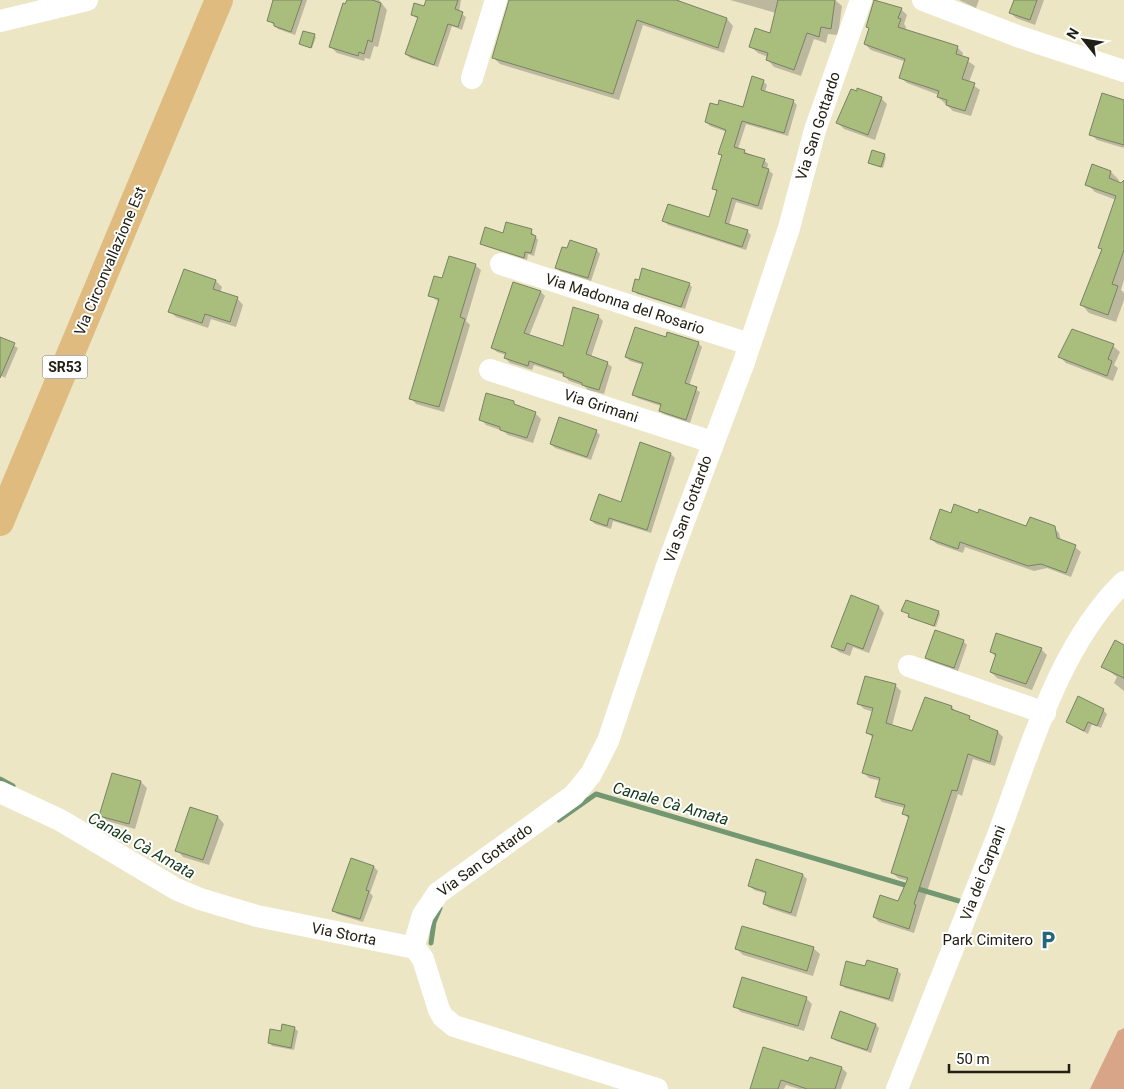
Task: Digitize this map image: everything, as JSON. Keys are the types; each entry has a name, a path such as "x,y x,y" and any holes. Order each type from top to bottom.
{"main road":[{"name":"Via Circonvallazione Est","path":"0,522 219,0"}],"street":[{"path":"0,21 87,0"},
{"path":"472,78 496,0"},
{"name":"Via San Gottardo","path":"413,948 423,915 438,892 566,801 586,782 595,768 610,735 667,566 749,344 789,228 814,130 861,0"},
{"path":"923,0 1011,34 1124,71"},
{"name":"Via Madonna del Rosario","path":"501,264 749,344"},
{"name":"Via Grimani","path":"490,370 712,442"},
{"name":"Via dei Carpani","path":"897,1089 1045,713 1064,670 1083,636 1108,599 1124,582"},
{"path":"909,666 1045,713"},
{"name":"Via Storta","path":"0,792 60,820 176,889 194,897 257,916 413,948"},
{"path":"413,948 422,955 441,1014 454,1026 657,1089"}],"shaded area":[{"path":"1124,1028 1124,1089 1090,1089 1118,1031"}],"building":[{"path":"273,0 302,0 291,32 274,26 274,23 267,21"},
{"path":"347,0 372,0 381,3 372,42 368,40 364,54 359,52 358,56 329,47 343,3 345,4"},
{"path":"426,0 458,0 455,9 463,12 458,27 448,24 434,65 405,54 418,17 411,15 414,3 424,6"},
{"path":"509,0 676,0 727,18 718,48 637,20 613,94 492,58"},
{"path":"778,0 835,0 831,29 821,27 819,37 807,33 794,70 766,60 768,53 749,47 755,28 770,33"},
{"path":"874,0 902,8 898,18 901,19 898,27 958,46 956,54 969,58 962,79 975,83 965,111 946,105 947,100 937,97 939,91 899,78 905,59 864,44 869,28 866,27"},
{"path":"1014,0 1037,0 1030,20 1009,13"},
{"path":"303,31 315,34 311,48 299,44"},
{"path":"752,76 764,80 761,90 794,100 784,133 742,121 734,147 745,150 744,153 765,159 762,167 769,169 758,206 732,198 725,223 748,230 742,247 662,221 668,204 709,217 717,190 712,189 722,155 718,154 726,130 705,122 710,103 718,105 719,100 743,107"},
{"path":"857,88 882,97 868,135 836,123 851,89 857,91"},
{"path":"1102,93 1124,100 1124,145 1089,135"},
{"path":"872,150 885,154 881,167 868,163"},
{"path":"1092,164 1111,171 1109,178 1121,183 1124,180 1124,250 1112,284 1118,286 1108,315 1080,305 1102,249 1098,248 1116,196 1085,185"},
{"path":"506,222 532,229 531,234 536,236 531,253 525,252 524,258 480,244 485,227 503,233"},
{"path":"570,240 597,249 588,278 555,268 562,247 567,248"},
{"path":"449,256 476,264 460,317 465,319 439,407 409,399 439,299 428,296 434,276 442,278"},
{"path":"642,268 690,283 681,307 632,291 635,279 639,280"},
{"path":"184,269 216,280 213,289 238,297 230,322 205,314 202,323 168,312"},
{"path":"513,282 541,291 524,333 563,346 573,307 599,315 586,354 608,362 599,390 582,385 582,383 563,376 564,373 529,361 528,366 504,358 506,353 491,348"},
{"path":"635,327 666,337 667,332 699,342 685,383 697,387 686,420 659,411 661,404 632,395 643,363 625,357"},
{"path":"1072,329 1114,344 1108,359 1112,361 1107,376 1058,357"},
{"path":"0,337 15,343 0,378"},
{"path":"486,393 514,401 514,404 536,412 527,438 500,430 500,427 479,420"},
{"path":"559,417 597,430 587,457 550,444"},
{"path":"640,442 671,453 647,530 609,518 607,526 590,520 599,494 621,502"},
{"path":"954,504 978,513 979,509 1026,526 1030,517 1055,526 1057,538 1076,545 1066,573 1041,564 1028,566 960,542 958,549 930,539 940,509 951,513"},
{"path":"851,595 879,606 863,649 847,643 844,651 831,647"},
{"path":"906,600 939,611 934,626 908,617 909,614 901,611"},
{"path":"935,630 964,640 954,668 925,658"},
{"path":"996,633 1042,648 1026,684 990,672 996,654 990,652"},
{"path":"1115,640 1124,645 1124,678 1101,667"},
{"path":"865,676 896,684 886,723 912,731 925,697 952,706 951,709 970,716 969,719 998,731 990,762 968,754 957,791 952,790 914,904 916,905 909,929 873,917 880,895 898,901 908,878 891,873 909,816 902,814 905,805 875,797 880,778 862,773 873,735 866,733 873,708 857,704"},
{"path":"1078,696 1104,709 1097,726 1088,722 1084,731 1066,722"},
{"path":"112,773 141,781 129,824 99,816"},
{"path":"190,807 218,816 203,860 175,851"},
{"path":"351,858 374,866 366,890 369,891 360,919 332,911"},
{"path":"756,859 803,874 791,913 763,904 766,892 748,886"},
{"path":"742,926 814,947 807,971 735,949"},
{"path":"867,960 898,969 889,999 840,985 846,961 865,966"},
{"path":"742,977 807,997 798,1026 733,1007"},
{"path":"840,1011 876,1024 867,1050 831,1038"},
{"path":"282,1024 295,1027 291,1048 268,1043 270,1029 281,1031"},
{"path":"763,1047 808,1061 810,1057 842,1067 835,1089 807,1089 781,1080 778,1089 750,1089"}],"waterway":[{"name":"Canale Cà Amata","path":"0,779 13,786"},
{"name":"Canale Cà Amata","path":"559,820 596,794 959,901"},
{"name":"Canale Cà Amata","path":"431,943 434,922 440,908"}],"place":[{"name":"Park Cimitero","path":"1048,940"}]}
